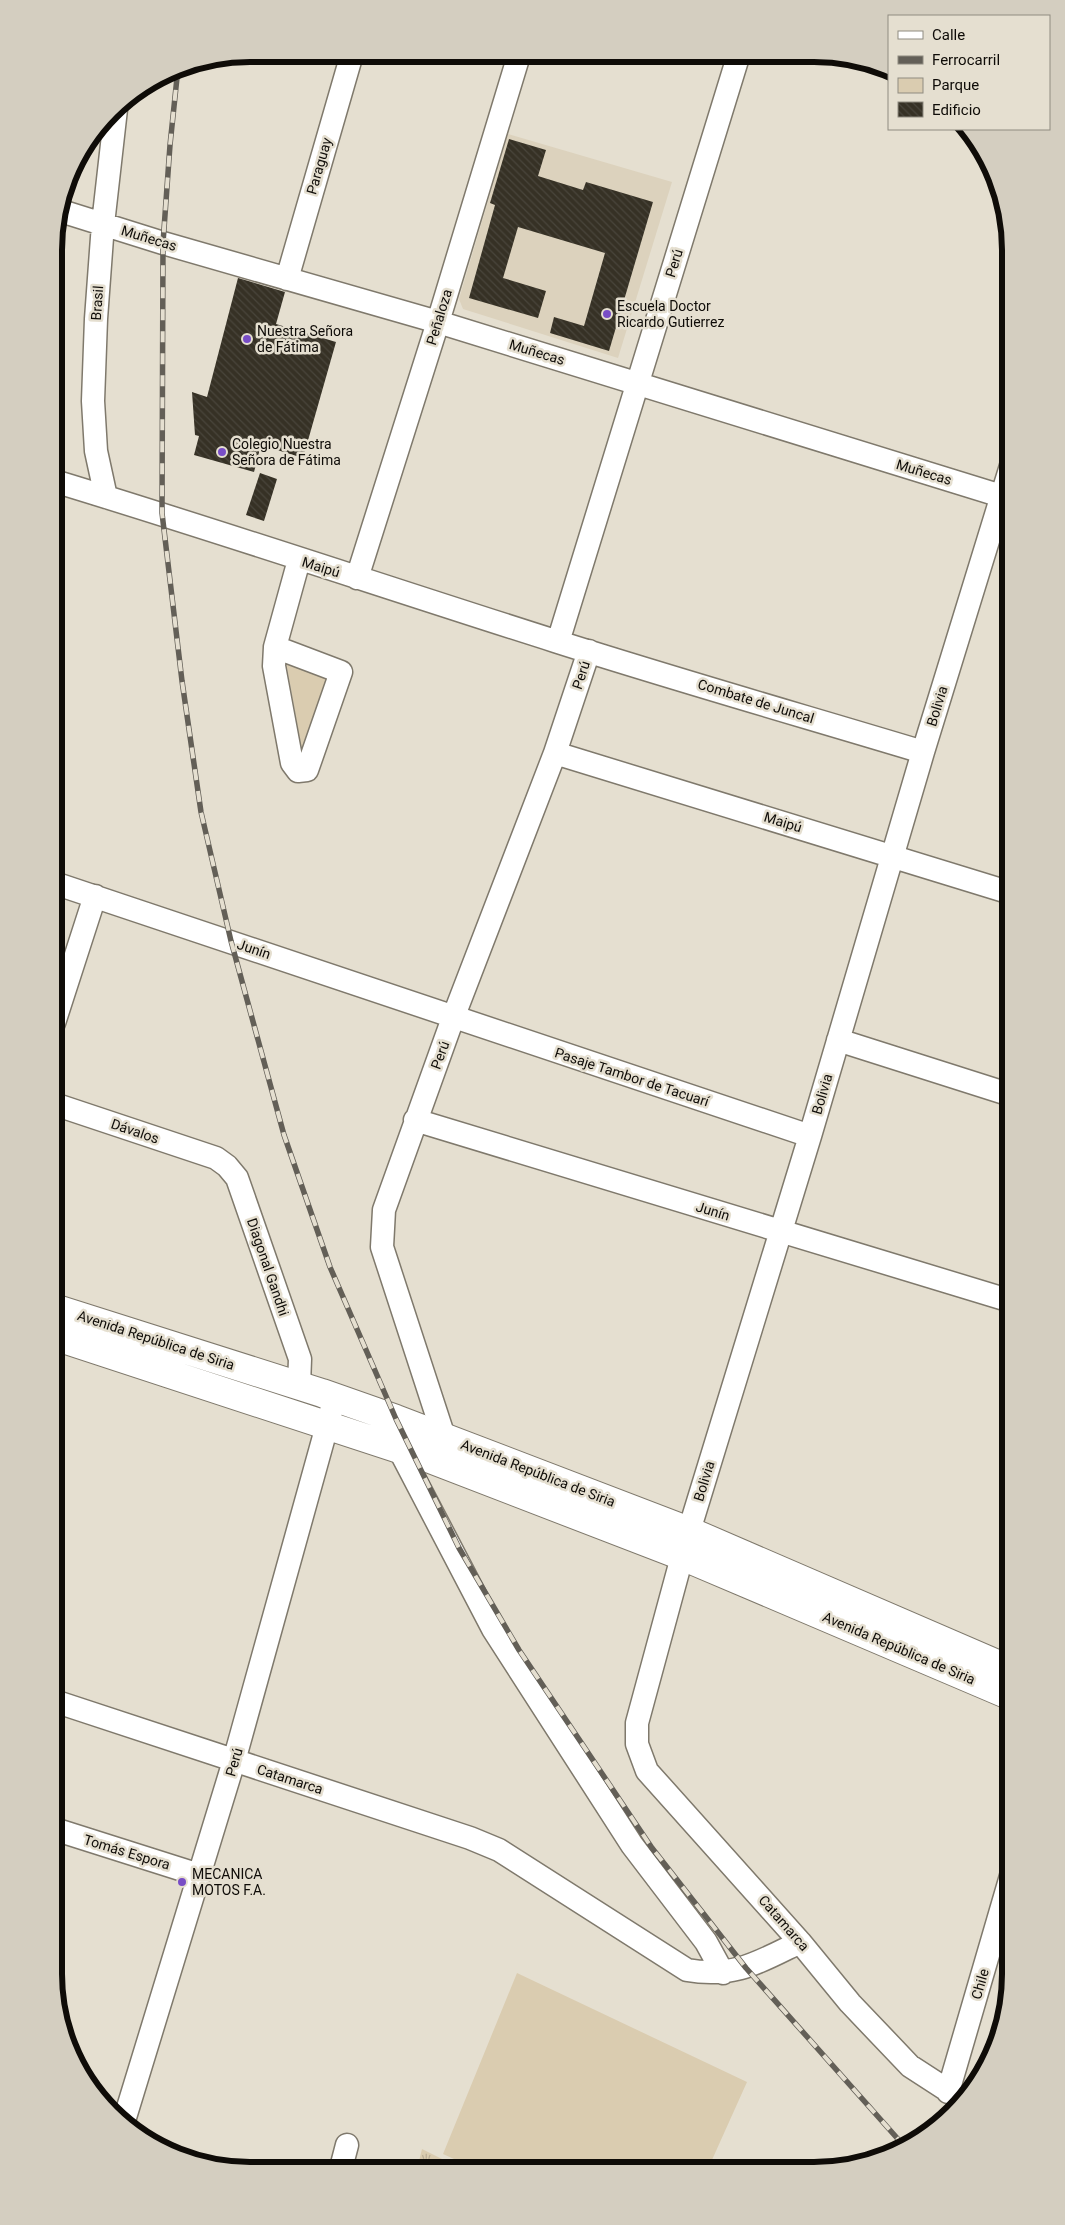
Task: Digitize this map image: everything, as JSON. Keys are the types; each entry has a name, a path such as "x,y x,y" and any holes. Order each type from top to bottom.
{"main road":[{"name":"Avenida República de Siria","path":"62,1311 299,1385 444,1437 685,1543 1002,1692"},
{"name":"Avenida República de Siria","path":"62,1339 685,1543 1002,1666"}],"street":[{"name":"Paraguay","path":"287,279 350,62"},
{"name":"Peñaloza","path":"357,578 438,322 517,62"},
{"name":"Perú","path":"558,642 736,62"},
{"name":"Brasil","path":"106,497 96,451 93,401 96,319 103,224 115,121"},
{"name":"Muñecas","path":"66,213 438,322 1002,497"},
{"name":"Maipú","path":"62,483 162,513 300,560 589,651"},
{"name":"Bolivia","path":"637,1723 685,1543 810,1136 892,855 923,752 1002,510"},
{"path":"275,647 341,672 307,770 298,771 292,763 274,666 275,647 300,560"},
{"name":"Perú","path":"447,1465 444,1437 382,1247 384,1210 453,1018 555,752 589,651"},
{"name":"Combate de Juncal","path":"589,651 923,752"},
{"name":"Maipú","path":"555,752 1002,889"},
{"name":"Junín","path":"62,886 453,1018"},
{"path":"62,998 95,896"},
{"name":"Pasaje Tambor de Tacuarí","path":"453,1018 810,1136"},
{"path":"838,1040 1002,1092"},
{"name":"Dávalos","path":"62,1107 216,1158"},
{"name":"Junín","path":"415,1120 1002,1299"},
{"name":"Diagonal Gandhi","path":"216,1158 227,1166 237,1178 300,1359 299,1385"},
{"name":"Perú","path":"126,2115 234,1761 335,1397"},
{"path":"399,1449 493,1629 632,1846 706,1942 723,1972"},
{"name":"Catamarca","path":"62,1704 470,1838 498,1850 687,1970 708,1973 746,1968 800,1942"},
{"name":"Catamarca","path":"637,1723 637,1744 647,1771 800,1942 850,2003 910,2066 956,2097"},
{"name":"Tomás Espora","path":"62,1832 199,1875"},
{"name":"Chile","path":"956,2097 1002,1912"},
{"path":"343,2162 347,2145"}],"shaded area":[{"path":"508,134 672,182 618,358 463,309 459,299"}],"green space":[{"path":"285,656 333,675 303,756"},
{"path":"517,1973 747,2082 711,2162 461,2162 443,2154"},
{"path":"422,2149 448,2162 419,2162"}],"building":[{"path":"509,139 546,150 538,176 583,190 586,182 653,202 609,351 550,333 554,317 584,326 605,253 518,227 503,278 546,291 538,318 469,298 495,205 490,203"},
{"path":"238,278 285,292 276,324 336,342 303,458 261,445 254,472 194,455 199,436 195,435 192,392 207,397"},
{"path":"260,473 277,479 264,521 246,515"}],"railway":[{"path":"177,78 163,243 162,513 182,681 201,812 231,941 284,1135 330,1267 396,1419 459,1548 519,1650 652,1848 746,1968 900,2142"}],"place":[{"name":"Escuela Doctor Ricardo Gutierrez","path":"607,314"},
{"name":"Nuestra Señora de Fátima","path":"247,339"},
{"name":"Colegio Nuestra Señora de Fátima","path":"222,452"},
{"name":"MECANICA MOTOS F.A.","path":"182,1882"}]}
